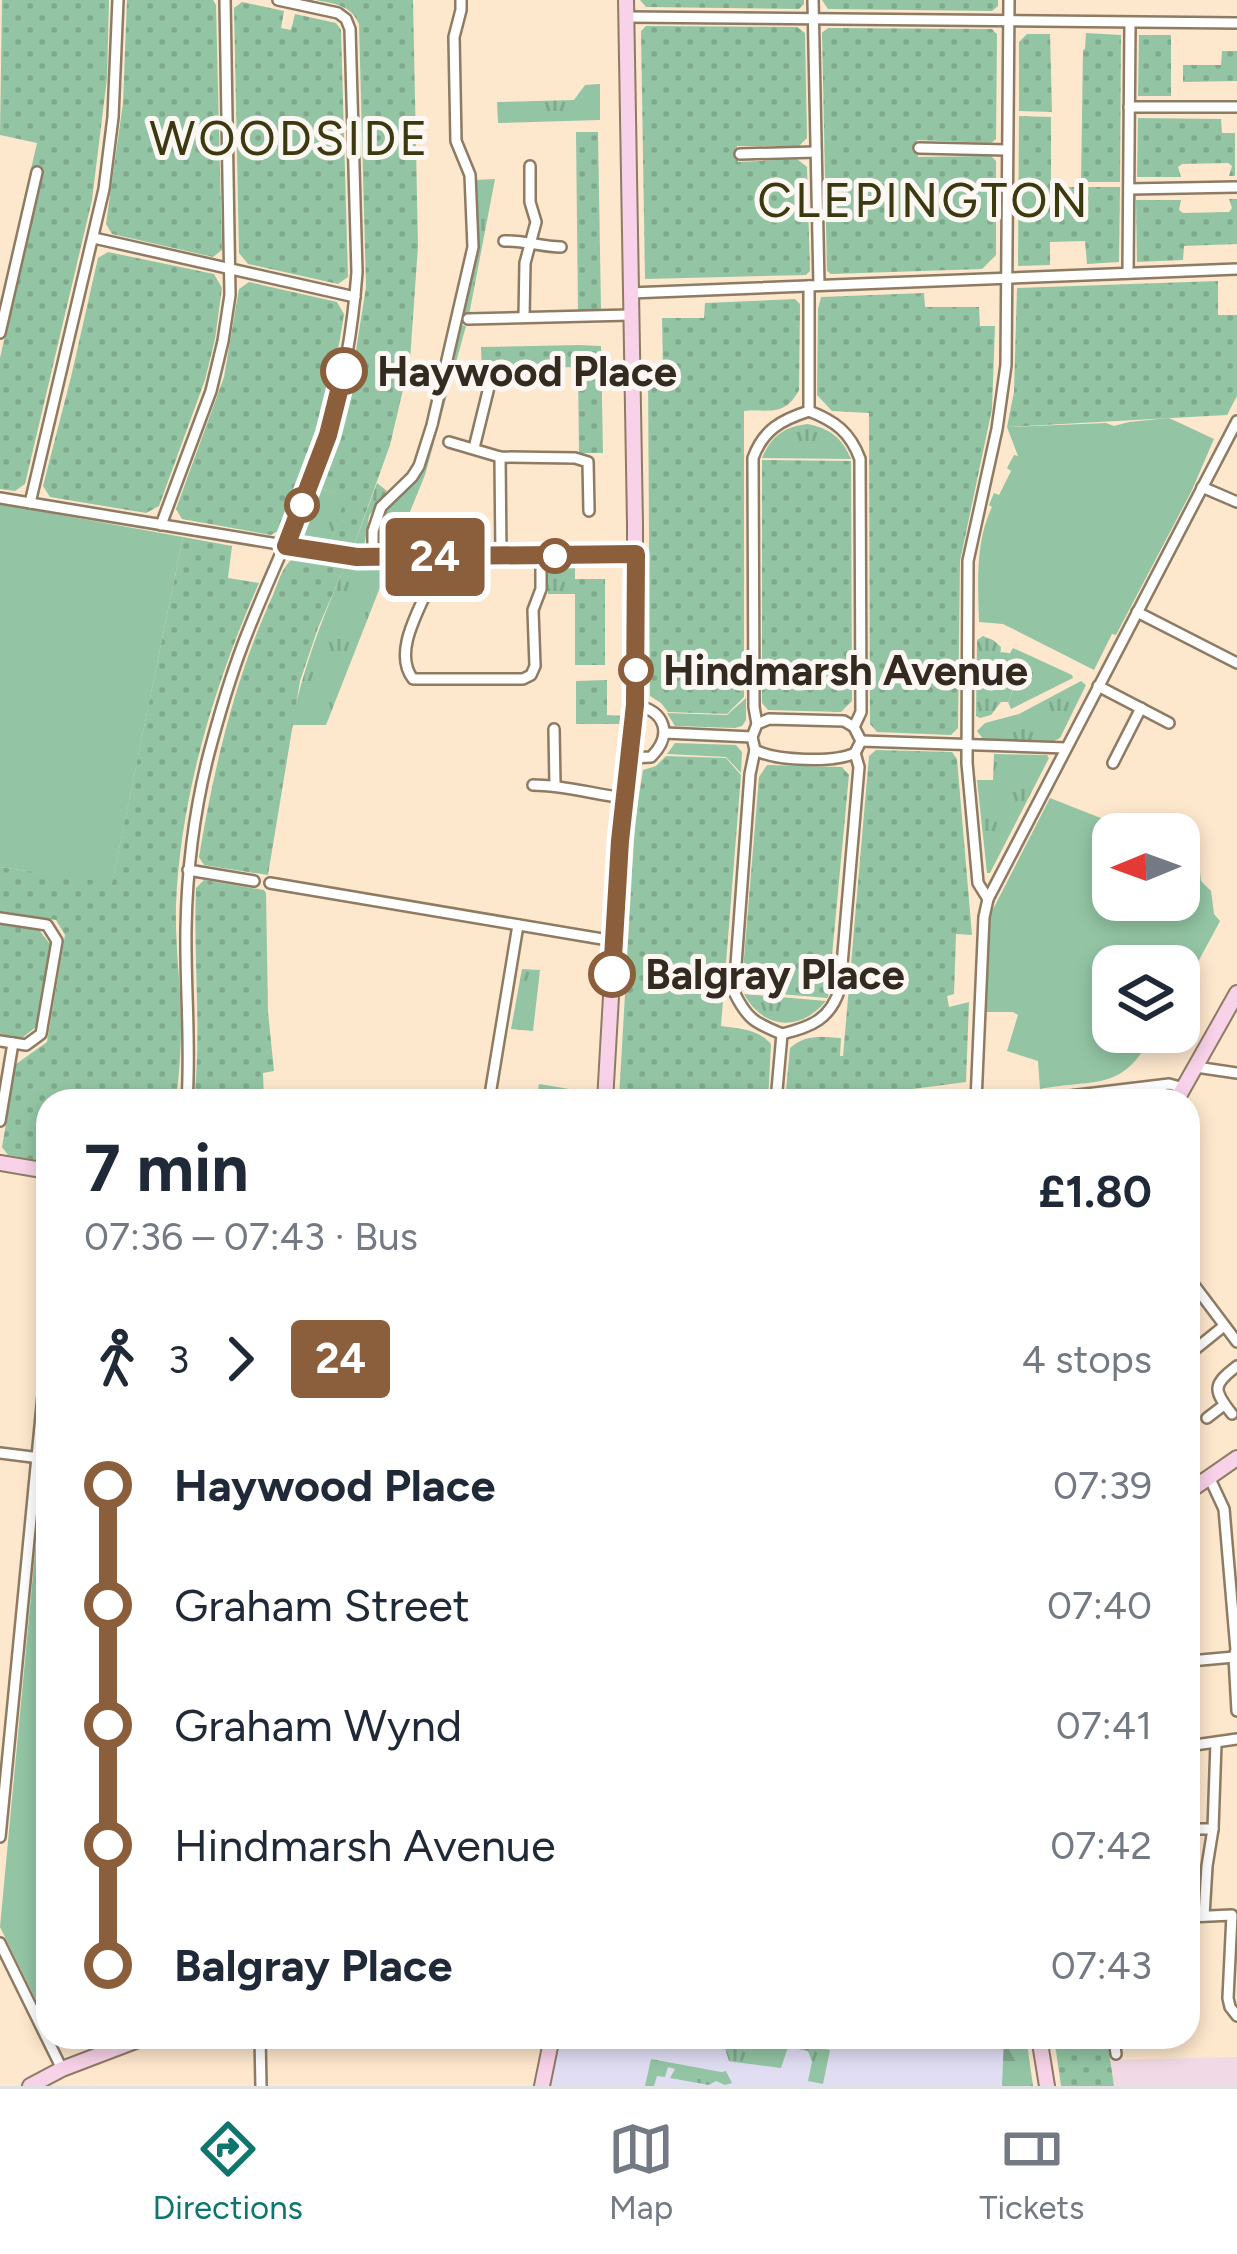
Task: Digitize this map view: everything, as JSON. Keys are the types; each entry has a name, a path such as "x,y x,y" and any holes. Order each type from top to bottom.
{"street":[{"path":"30,502 104,189 113,117 118,0"},
{"path":"161,525 211,391 223,341 231,269 225,0"},
{"path":"188,1089 188,870 203,779 243,645 286,546 334,412 355,297 350,29 338,14 278,0"},
{"path":"373,557 376,518 412,477 432,425 473,247 470,176 456,141 454,37 461,0"},
{"path":"606,1089 624,798 635,705 626,0"},
{"path":"808,412 816,152 813,0"},
{"path":"988,899 978,883 967,744 968,561 1006,365 1009,0"},
{"path":"627,17 1237,23"},
{"path":"1128,273 1130,23"},
{"path":"1130,107 1237,107"},
{"path":"919,148 1007,149"},
{"path":"740,154 816,152"},
{"path":"524,317 524,275 536,222 530,202 530,166"},
{"path":"0,333 37,172"},
{"path":"1129,188 1237,187"},
{"path":"94,238 355,297"},
{"path":"504,241 560,247"},
{"path":"630,292 1237,269"},
{"path":"468,319 631,315"},
{"path":"474,448 489,387"},
{"path":"854,727 861,712 860,460 842,428 808,412 772,427 753,458 757,724 752,737 755,750 733,977 734,992 753,1022 782,1034 810,1028 824,1018 840,988 859,767 855,753"},
{"path":"976,1089 983,917 988,899 1237,421"},
{"path":"448,442 500,458 588,461 589,512"},
{"path":"500,458 501,556"},
{"path":"1202,487 1237,502"},
{"path":"0,498 343,556 636,554"},
{"path":"431,582 407,640 407,673 413,679 524,679 535,667 533,610 541,589 541,556"},
{"path":"419,612 436,618"},
{"path":"1137,612 1237,663"},
{"path":"1098,686 1169,722"},
{"path":"629,758 651,757 665,734 655,711 635,705"},
{"path":"1113,763 1141,708"},
{"path":"757,724 769,719 844,721 861,740"},
{"path":"554,729 555,785"},
{"path":"665,734 752,737"},
{"path":"861,740 1066,748"},
{"path":"755,750 768,756 843,759 855,753 861,740"},
{"path":"532,785 624,798"},
{"path":"188,870 254,881"},
{"path":"270,883 614,941"},
{"path":"0,918 47,925 57,941 41,1034 26,1045 0,1041"},
{"path":"491,1089 518,925"},
{"path":"1183,1089 1237,993"},
{"path":"777,1089 782,1034"},
{"path":"0,1121 13,1043"},
{"path":"1196,1066 1237,1073"},
{"path":"1128,1089 1169,1084 1174,1089"},
{"path":"0,1163 36,1170"},
{"path":"1200,1293 1237,1342"},
{"path":"1200,1345 1224,1326"},
{"path":"1207,1418 1228,1409 1217,1396 1218,1385 1237,1366"},
{"path":"0,1453 36,1457"},
{"path":"1200,1485 1237,1458"},
{"path":"1210,1479 1224,1509 1237,1711"},
{"path":"0,1834 36,1508"},
{"path":"1200,1659 1234,1657"},
{"path":"0,1681 15,1682"},
{"path":"1200,1745 1237,1739"},
{"path":"1204,1916 1214,1829 1216,1743"},
{"path":"1200,1829 1214,1829"},
{"path":"1200,1916 1232,1915 1228,1998 1237,2016"},
{"path":"0,1944 36,2016"},
{"path":"52,2049 62,2068"},
{"path":"30,2086 113,2049"},
{"path":"260,2049 261,2086"},
{"path":"542,2086 550,2049"},
{"path":"1041,2049 1047,2086"},
{"path":"1115,2049 1116,2054"}],"shaded area":[{"path":"558,2049 1028,2049 1033,2086 550,2086"},
{"path":"1237,2057 1237,2086 1114,2086 1111,2060"}],"green space":[{"path":"2,0 109,0 107,78 92,200 25,484 15,491 0,489 0,358 42,172 31,169 37,143 0,135"},
{"path":"127,0 213,0 216,5 222,250 213,257 112,234 106,224 123,103"},
{"path":"316,0 413,0 418,246 410,360 390,445 353,548 330,545 345,498 318,487 350,388 366,287 359,24 347,9"},
{"path":"640,0 804,0 804,4 799,9 646,7"},
{"path":"822,0 998,0 998,6 992,11 828,9"},
{"path":"242,2 284,11 281,28 291,30 295,14 336,23 341,30 348,277 338,284 248,264 239,253 234,8"},
{"path":"646,26 797,27 805,33 807,138 799,146 737,146 738,162 797,159 807,167 810,271 806,275 645,279 641,31"},
{"path":"828,28 992,29 997,34 996,139 991,143 917,140 918,157 991,156 996,161 996,255 982,269 827,271 822,33"},
{"path":"1086,33 1121,35 1120,182 1081,182"},
{"path":"1027,34 1050,34 1052,112 1019,111 1019,42"},
{"path":"1139,35 1171,35 1171,96 1138,96"},
{"path":"1222,51 1237,51 1237,81 1183,82 1183,65 1221,65"},
{"path":"600,84 600,120 498,123 497,102 574,100 585,85"},
{"path":"1019,116 1051,117 1051,187 1120,187 1119,262 1087,264 1085,241 1050,242 1050,265 1018,266"},
{"path":"1138,118 1221,119 1222,133 1235,133 1235,176 1229,176 1232,166 1228,163 1182,164 1178,167 1181,177 1137,177"},
{"path":"576,132 598,132 601,310 578,310"},
{"path":"495,179 469,315 462,313 477,247 475,180"},
{"path":"1229,199 1237,199 1237,244 1184,246 1183,260 1137,262 1136,200 1181,200 1183,213 1229,212"},
{"path":"108,252 214,274 222,288 205,380 159,506 146,513 50,497 43,486 98,258"},
{"path":"1218,281 1218,315 1237,315 1237,396 1227,415 1007,427 1014,392 1017,288"},
{"path":"249,282 337,302 344,314 312,449 283,528 271,535 182,519 176,509 224,377 239,289"},
{"path":"924,293 925,307 979,307 980,326 995,326 992,409 960,561 958,728 951,735 877,732 870,724 869,413 832,411 817,395 821,297"},
{"path":"795,299 800,304 799,390 782,408 744,411 744,697 727,714 668,712 650,696 648,372 663,371 662,318 704,318 705,303"},
{"path":"459,324 466,326 401,548 383,549 377,540 381,516 416,478"},
{"path":"601,346 603,453 579,453 578,367 535,368 534,377 527,379 482,379 481,347"},
{"path":"1169,418 1214,439 1192,490 1094,670 1003,624 979,622 979,563 989,505 1011,471 1007,468 1014,455 1018,456 1007,427 1114,426"},
{"path":"807,424 834,435 851,459 762,458 779,434"},
{"path":"762,460 851,461 852,701 841,712 768,710 762,703"},
{"path":"377,483 387,491 369,516 364,548 353,548"},
{"path":"318,487 346,498 330,545 307,540 301,531"},
{"path":"0,504 183,537 112,884 0,867"},
{"path":"183,537 232,546 228,578 259,583 214,700 184,823 176,906 181,1027 177,1089 36,1089 36,1160 8,1155 2,1147 16,1064 47,1042 65,935 56,920 0,911 0,867 112,883"},
{"path":"297,556 345,566 300,681 268,875 204,865 199,857 205,823 237,691 280,578"},
{"path":"551,564 575,564 575,594 548,594"},
{"path":"345,566 388,567 326,725 291,725 314,644"},
{"path":"575,579 605,579 605,665 575,665"},
{"path":"983,636 1001,647 992,667 1001,702 991,715 980,718 976,716 977,640"},
{"path":"1013,648 1073,678 1011,709 1008,702 1017,675 1008,656"},
{"path":"1001,652 1009,653 1017,676 1008,702 1001,702 990,683 989,675"},
{"path":"607,680 607,715 624,716 623,724 576,724 576,681"},
{"path":"1081,681 1086,685 1060,738 1054,741 983,739 977,731 985,723 1019,714"},
{"path":"746,698 746,720 735,728 675,726 667,713 727,715"},
{"path":"675,743 736,745 742,752 741,773 726,757 667,754"},
{"path":"876,750 952,752 957,759 972,935 956,934 954,994 947,996 949,1007 969,1002 966,1082 913,1089 786,1089 790,1048 796,1044 808,1038 841,1038 843,1056 869,756"},
{"path":"994,754 1049,758 987,873 977,780 993,780"},
{"path":"666,756 726,758 741,775 721,1026 754,1032 771,1044 769,1089 620,1089 635,822 643,770"},
{"path":"767,765 842,767 849,775 828,998 743,991 759,777"},
{"path":"1050,798 1092,815 1092,921 1200,921 1200,871 1220,921 1200,958 1200,945 1092,945 1092,1053 1141,1053 1120,1074 1107,1079 1040,1089 1038,1061 1007,1051 1018,1015 983,1012 989,917"},
{"path":"204,880 266,893 274,1071 263,1073 264,1089 195,1089 196,888"},
{"path":"0,924 39,930 50,944 36,1027 22,1038 0,1034"},
{"path":"522,969 540,970 533,1031 511,1029"},
{"path":"744,994 826,1001 805,1018 783,1023 762,1015"},
{"path":"36,1543 36,2000 0,1927"},
{"path":"725,2049 787,2049 781,2068 729,2061"},
{"path":"798,2049 830,2050 823,2084 808,2081 812,2062 808,2051"},
{"path":"1004,2049 1028,2049 1033,2086 1002,2086"},
{"path":"1056,2049 1109,2049 1114,2086 1061,2086"},
{"path":"651,2059 726,2071 732,2083 709,2085 670,2078 675,2069 668,2067 665,2077 657,2076 654,2086 645,2086"}],"bus line":[{"name":"24","path":"344,371 328,435 286,546 399,558 636,554 635,705 612,974"}],"place":[{"name":"Haywood Place","path":"344,371"},
{"name":"Hindmarsh Avenue","path":"636,670"},
{"name":"Balgray Place","path":"612,974"}],"district":[{"name":"WOODSIDE","path":"290,138"},
{"name":"CLEPINGTON","path":"924,200"}]}
